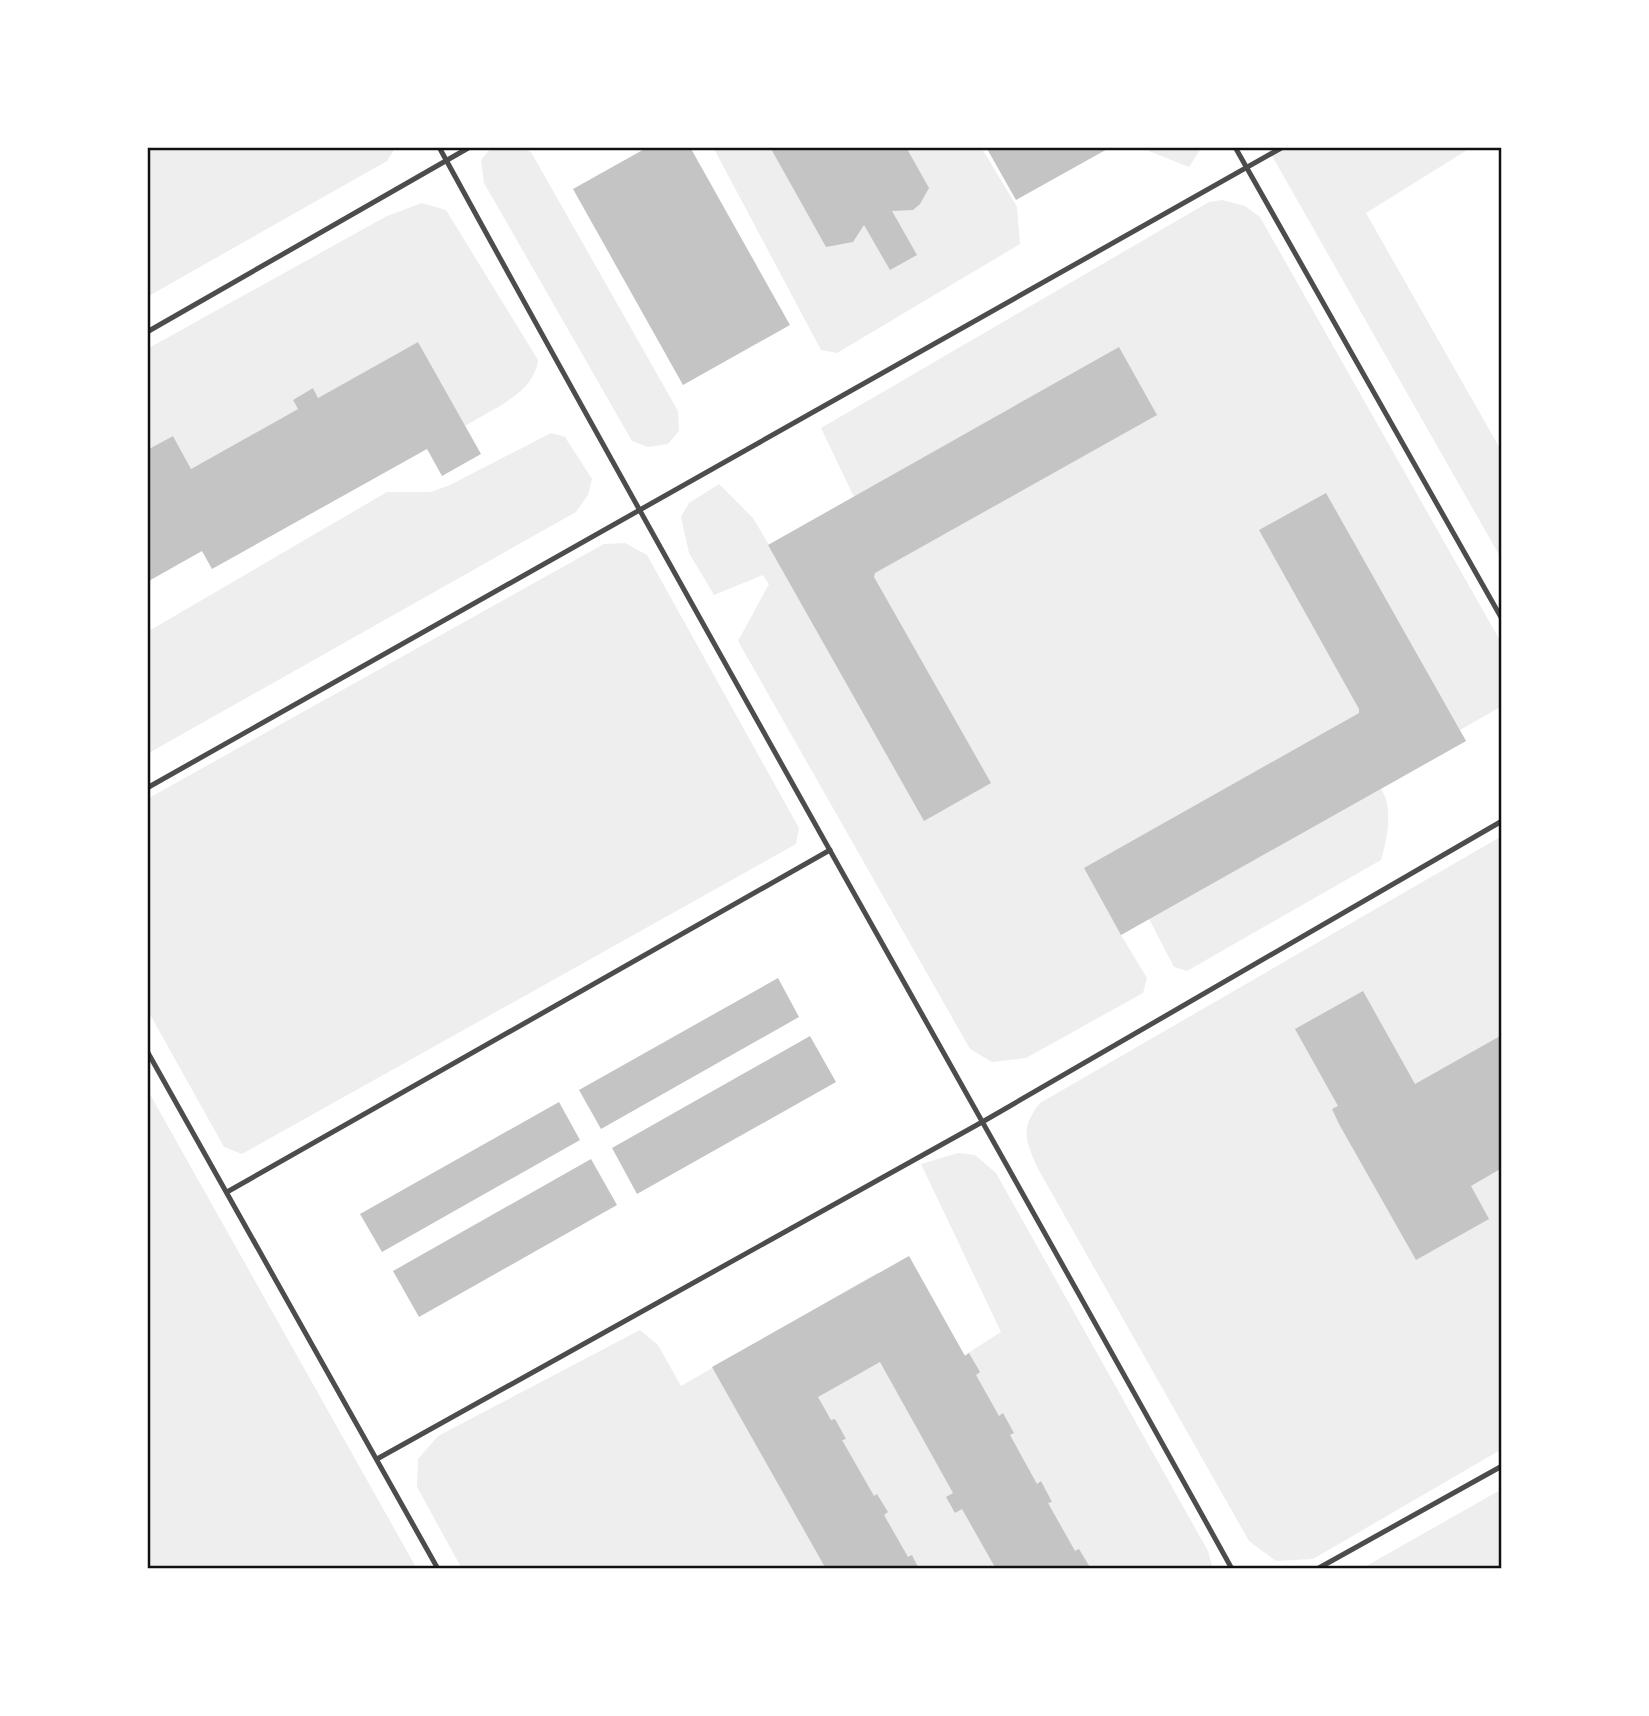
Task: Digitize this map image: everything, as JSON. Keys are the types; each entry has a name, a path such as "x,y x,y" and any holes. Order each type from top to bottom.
{"lane":[{"path":"439,147 639,512 984,1121 1231,1569"},
{"path":"147,332 470,147"},
{"path":"1236,147 1502,619"},
{"path":"147,789 1283,147"},
{"path":"377,1459 984,1121 1502,821"},
{"path":"227,1192 830,850"},
{"path":"147,1051 438,1569"},
{"path":"1317,1569 1502,1466"}],"shaded area":[{"path":"147,147 396,147 387,161 147,297"},
{"path":"492,147 520,147 531,152 678,411 679,431 668,444 648,447 632,441 484,183 481,160"},
{"path":"713,147 981,147 1017,207 1020,244 837,353 821,350"},
{"path":"1139,147 1202,147 1189,167"},
{"path":"1267,147 1472,147 1366,213 1502,452 1502,560"},
{"path":"1222,200 1245,206 1260,217 1502,644 1502,706 1460,730 1466,741 1381,789 1388,814 1381,860 1187,971 1174,967 1149,919 1121,935 1147,978 1143,993 1026,1058 992,1062 970,1049 738,641 769,584 763,575 714,595 689,553 681,517 689,503 719,484 753,518 769,545 854,497 821,428 1209,202"},
{"path":"422,203 446,210 538,360 535,372 520,391 499,407 465,426 418,342 318,398 313,388 293,400 298,409 191,469 173,436 147,450 147,349 387,216"},
{"path":"551,433 565,437 592,479 588,495 576,512 147,754 147,632 387,492 431,492 450,485"},
{"path":"625,543 647,555 799,828 796,844 242,1154 224,1147 147,1009 147,799 604,544"},
{"path":"1502,836 1502,1449 1313,1559 1276,1561 1249,1541 1037,1167 1027,1141 1029,1120 1040,1103"},
{"path":"147,1089 417,1569 147,1569"},
{"path":"958,1153 975,1155 996,1173 1208,1551 1213,1569 462,1569 417,1487 418,1459 438,1436 640,1330 658,1345 681,1386 877,1273 965,1355 1001,1332 921,1164"},
{"path":"1502,1489 1502,1569 1361,1569"}],"building":[{"path":"648,147 690,147 790,325 683,385 573,189"},
{"path":"770,147 906,147 929,188 920,204 913,210 892,211 917,255 890,270 864,225 853,242 826,247"},
{"path":"986,147 1111,147 1016,200"},
{"path":"418,342 481,454 442,476 427,449 212,569 202,551 147,582 147,450 173,436 191,469 298,409 293,400 313,388 318,398"},
{"path":"1119,347 1157,415 875,573 874,577 991,783 924,821 768,545"},
{"path":"1326,493 1466,741 1121,935 1084,868 1359,713 1259,530"},
{"path":"778,978 799,1017 601,1129 579,1090"},
{"path":"1363,991 1415,1084 1502,1035 1502,1168 1471,1186 1489,1219 1416,1260 1339,1124 1332,1109 1338,1106 1295,1029"},
{"path":"810,1036 836,1082 637,1194 612,1148"},
{"path":"559,1102 580,1140 382,1252 360,1214"},
{"path":"591,1159 617,1205 419,1317 393,1271"},
{"path":"909,1256 965,1356 969,1353 980,1372 976,1375 999,1416 1003,1413 1014,1433 1010,1435 1037,1484 1041,1481 1052,1502 1048,1503 1075,1551 1079,1549 1091,1569 996,1569 962,1509 955,1513 946,1497 953,1493 880,1362 818,1397 831,1420 835,1419 846,1439 842,1440 874,1496 877,1494 888,1512 884,1515 908,1557 912,1555 919,1569 826,1569 712,1367"}]}
